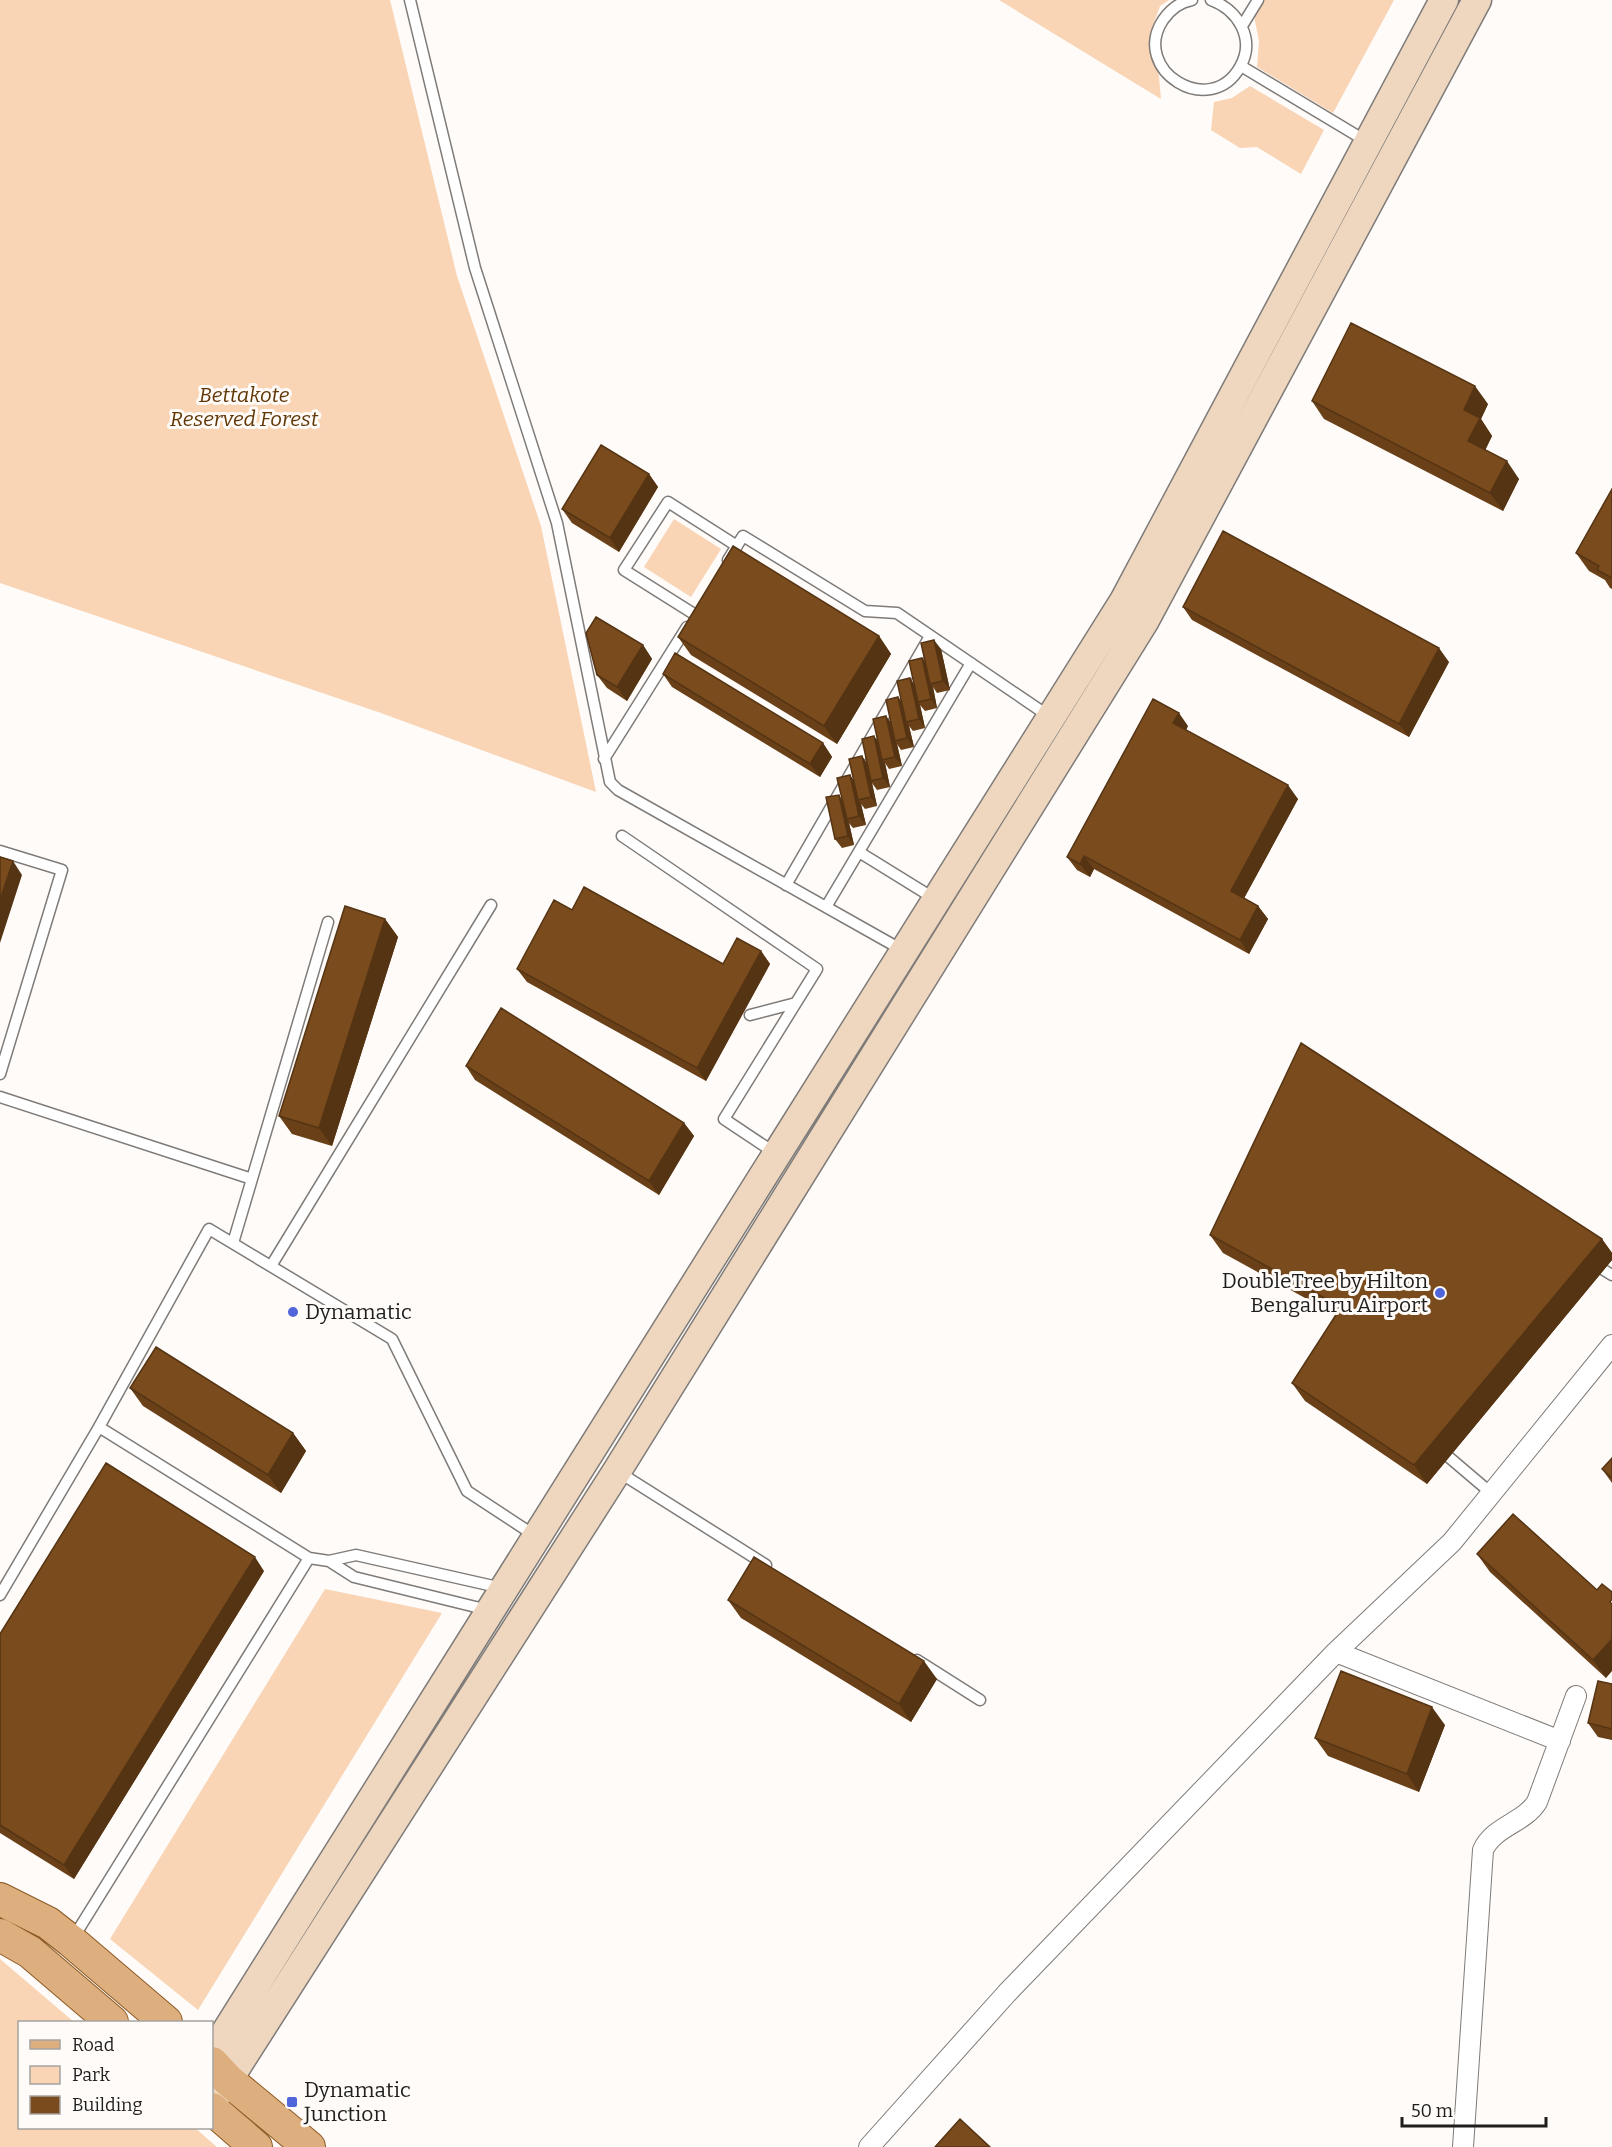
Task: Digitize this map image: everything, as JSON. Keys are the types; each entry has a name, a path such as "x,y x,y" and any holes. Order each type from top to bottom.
{"main road":[{"path":"0,1899 48,1923 165,2021"},
{"path":"0,1935 30,1952 111,2021"},
{"path":"216,2074 309,2147"},
{"path":"213,2110 256,2147"}],"street":[{"path":"216,2074 498,1600 1124,601 1444,0"},
{"path":"216,2074 617,1471 1145,620 1477,0"},
{"path":"869,2147 1007,1993 1336,1652 1452,1542 1612,1345"},
{"path":"1336,1652 1560,1741"},
{"path":"1463,2147 1483,1850 1487,1841 1494,1834 1534,1807 1576,1696"}],"lane":[{"path":"410,0 475,268 557,523 610,782 618,790 904,951"},
{"path":"1192,0 1176,6 1167,14 1160,24 1156,47 1163,70 1171,78 1181,85 1203,89 1225,82 1240,66 1245,55 1246,43 1242,26 1223,4 1212,0"},
{"path":"1242,26 1258,0"},
{"path":"1240,66 1368,142"},
{"path":"604,759 697,609 624,570 668,502 737,546"},
{"path":"725,565 743,536 865,611 897,613 1051,717"},
{"path":"786,885 930,636"},
{"path":"826,907 971,663"},
{"path":"622,836 817,969 724,1119 777,1154"},
{"path":"0,851 62,870 0,1074"},
{"path":"859,852 936,900"},
{"path":"271,1266 491,905"},
{"path":"233,1243 328,922"},
{"path":"750,1015 796,1003"},
{"path":"0,1097 252,1179"},
{"path":"0,1595 99,1427 209,1229 392,1338 468,1491 537,1537"},
{"path":"1587,1272 1594,1263 1612,1275"},
{"path":"99,1427 309,1558 329,1561 356,1555 498,1600"},
{"path":"1458,1435 1444,1453 1491,1493"},
{"path":"617,1471 778,1573"},
{"path":"71,1941 309,1558"},
{"path":"329,1561 354,1577 498,1600"},
{"path":"909,1655 980,1700"}],"green space":[{"name":"Bettakote Reserved Forest","path":"0,0 390,0 457,276 541,526 596,792 381,713 0,583"},
{"path":"999,0 1169,0 1160,6 1154,23 1161,99"},
{"path":"1264,0 1394,0 1333,113 1257,67 1259,41 1254,16"},
{"path":"1250,86 1324,130 1301,174 1257,147 1240,148 1211,130 1214,102 1232,98"},
{"path":"674,519 721,549 691,597 644,567"},
{"path":"325,1589 442,1613 198,2010 110,1939"},
{"path":"0,1959 73,2021 18,2021 18,2129 196,2129 217,2147 0,2147"}],"building":[{"path":"1351,323 1475,386 1464,410 1480,418 1468,441 1507,461 1490,493 1312,401"},
{"path":"601,445 649,474 610,538 562,509"},
{"path":"1612,489 1612,578 1597,570 1599,566 1576,553"},
{"path":"1223,531 1439,648 1399,724 1183,607"},
{"path":"733,546 879,636 824,726 678,637"},
{"path":"596,617 643,645 617,687 597,675 586,633"},
{"path":"934,640 943,681 930,684 921,643"},
{"path":"675,653 823,743 810,764 663,674"},
{"path":"922,658 931,699 918,702 909,661"},
{"path":"910,678 919,719 906,722 897,681"},
{"path":"898,697 907,738 895,741 886,700"},
{"path":"1153,699 1179,713 1173,723 1288,785 1231,891 1258,906 1240,940 1084,856 1080,864 1067,857"},
{"path":"886,716 895,757 882,760 873,719"},
{"path":"874,736 883,778 871,781 862,739"},
{"path":"862,756 871,797 858,800 849,759"},
{"path":"850,775 859,816 847,819 837,778"},
{"path":"839,795 848,836 835,839 826,797"},
{"path":"0,857 13,861 0,900"},
{"path":"584,887 723,964 737,938 761,951 697,1068 517,969 554,900 572,910"},
{"path":"345,906 385,919 319,1128 279,1116"},
{"path":"501,1008 684,1123 649,1181 466,1066"},
{"name":"DoubleTree by Hilton Bengaluru Airport","path":"1301,1043 1602,1239 1414,1465 1292,1383 1341,1307 1210,1235"},
{"path":"156,1347 293,1433 268,1475 130,1388"},
{"path":"1612,1458 1612,1478 1602,1469"},
{"path":"106,1463 255,1557 64,1865 0,1825 0,1634"},
{"path":"1513,1514 1597,1590 1602,1584 1612,1592 1610,1602 1612,1604 1612,1639 1593,1660 1477,1554"},
{"path":"754,1557 924,1661 899,1704 728,1600"},
{"path":"1341,1671 1432,1707 1407,1774 1315,1738"},
{"path":"1598,1681 1612,1684 1612,1729 1588,1723"},
{"path":"960,2119 990,2147 935,2147"}],"place":[{"name":"DoubleTree by Hilton Bengaluru Airport","path":"1440,1293"},
{"name":"Dynamatic","path":"293,1312"},
{"name":"Dynamatic Junction","path":"292,2102"}]}
